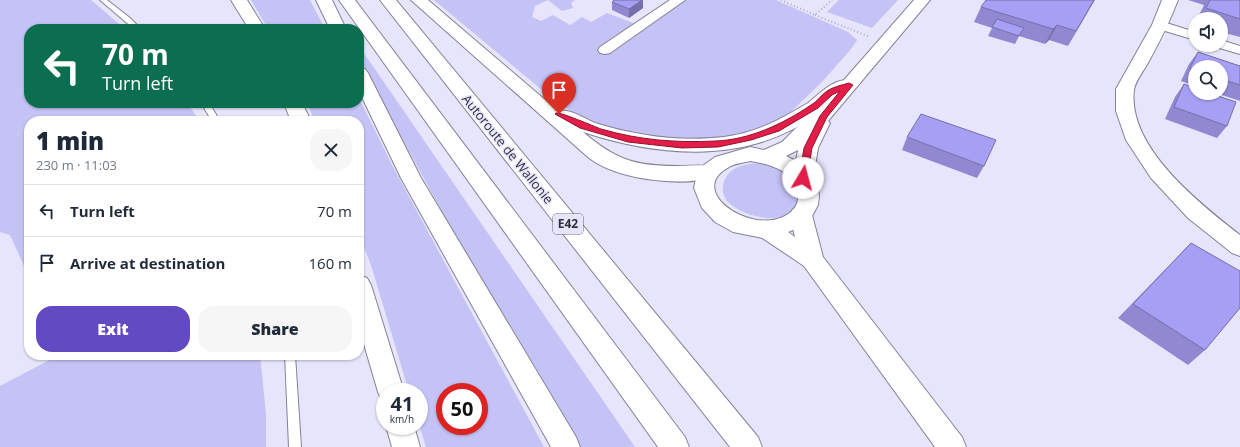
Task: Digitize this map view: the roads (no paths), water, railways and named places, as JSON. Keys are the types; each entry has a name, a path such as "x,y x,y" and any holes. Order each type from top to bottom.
{"main road":[{"path":"239,0 254,24"},
{"path":"324,0 336,24"},
{"path":"347,0 675,447"},
{"name":"Autoroute de Wallonie","path":"388,0 748,447"},
{"path":"419,0 588,147 606,159 631,168 657,172 686,174 708,172"},
{"path":"803,178 808,148 824,116 922,0"},
{"path":"1170,0 1160,25 1125,89 1125,111 1136,140 1158,173 1196,212 1240,247"},
{"path":"364,83 411,178 566,447"},
{"path":"531,97 583,126 606,134 651,143 682,145 718,144 751,138 776,129 815,106 829,93 849,85"},
{"path":"768,156 789,147 804,130 824,116"},
{"path":"750,154 768,156 788,165 803,178 808,189 809,199 806,210 801,215 786,225 766,228 746,227 722,216 713,208 707,199 704,190 704,181 708,172 718,163 733,156 750,154"},
{"path":"801,215 812,260"},
{"path":"766,228 812,260 952,447"},
{"path":"364,302 388,383"},
{"path":"403,435 406,447"}],"street":[{"path":"606,50 679,0"},
{"path":"1160,25 1188,34"},
{"path":"1228,46 1240,50"}],"lane":[{"path":"103,0 133,24"},
{"path":"290,360 295,447"}]}
